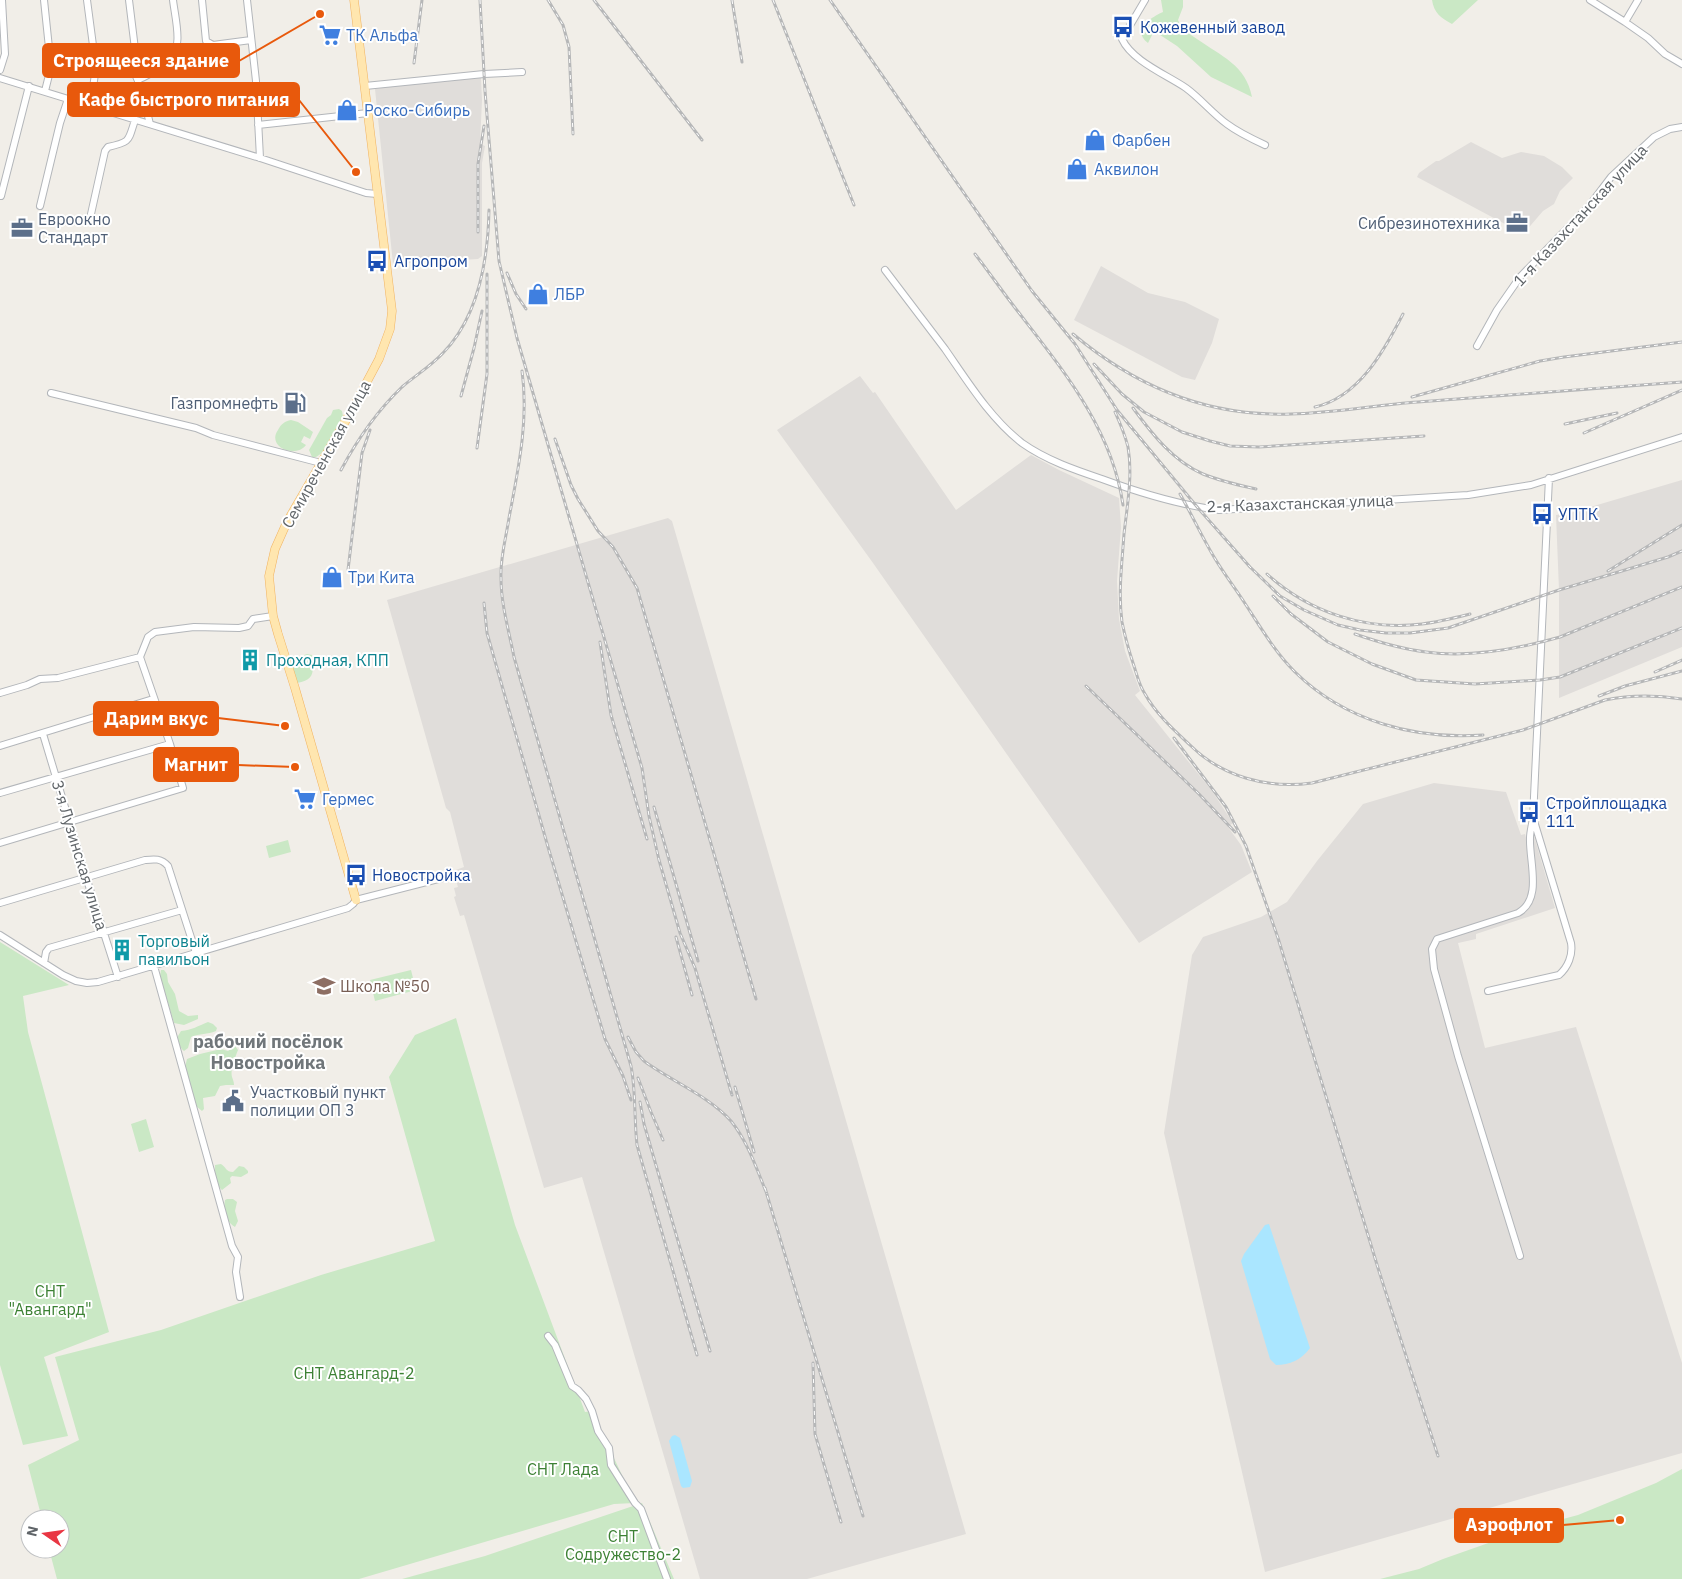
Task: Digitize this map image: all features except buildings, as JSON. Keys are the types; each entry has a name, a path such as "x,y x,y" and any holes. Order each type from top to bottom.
{"main road":[{"name":"Семиреченская улица","path":"354,0 392,311 390,329 384,347 353,408 287,522 275,549 269,576 274,616 356,900"}],"street":[{"path":"0,70 5,54 2,0"},
{"path":"44,0 51,67 46,92"},
{"path":"87,0 96,68 90,106"},
{"path":"129,0 135,50 135,74 150,124"},
{"path":"138,80 169,63 175,53 177,42 173,0"},
{"path":"202,0 206,41 213,45 251,40"},
{"path":"247,0 256,82 260,158"},
{"path":"1145,0 1122,38 1130,50 1158,71 1187,89 1226,124 1265,145"},
{"path":"1590,0 1625,22 1648,38 1665,54 1682,64"},
{"path":"1625,22 1638,0"},
{"path":"51,67 95,60"},
{"path":"365,86 522,72"},
{"path":"0,78 260,158 366,193 377,194"},
{"path":"1,196 29,86"},
{"path":"40,206 60,122 68,99"},
{"path":"258,125 368,113"},
{"path":"90,214 105,152 108,147 129,140 135,120"},
{"name":"1-я Казахстанская улица","path":"1477,346 1497,310 1520,277 1589,206 1612,177 1654,137 1670,129 1682,127"},
{"name":"2-я Казахстанская улица","path":"885,270 981,400 1000,422 1023,443 1048,458 1076,470 1148,496 1198,508 1219,510 1468,495 1531,485 1682,437"},
{"path":"50,393 196,428 212,435 321,463"},
{"path":"1520,1256 1458,1056 1434,969 1432,949 1437,939 1507,918 1524,910 1530,904 1532,886 1530,837 1533,818 1549,478"},
{"path":"0,842 184,788 140,657 148,637 155,632 194,627 239,628 248,626 254,618 274,616"},
{"path":"0,693 40,679 58,678 140,657"},
{"path":"0,746 154,699"},
{"name":"3-я Лузинская улица","path":"43,734 118,977"},
{"path":"0,793 170,744"},
{"path":"1488,991 1559,975 1564,970 1571,954 1571,943 1533,818"},
{"path":"0,903 144,860 157,859 164,861 168,866 196,953"},
{"path":"0,935 63,975 76,981 98,982 348,908 356,900 446,877"},
{"path":"44,963 46,952 49,948 182,910"},
{"path":"154,966 232,1244 238,1256 236,1272 240,1297"},
{"path":"548,1336 555,1345 572,1386 578,1390 592,1411 598,1431 609,1448 611,1465 630,1496 641,1509 667,1579"}],"shaded area":[{"path":"481,78 480,144 485,146 482,163 482,256 478,259 393,264 375,89 415,83"},
{"path":"1471,142 1502,158 1521,152 1544,156 1562,167 1573,178 1560,191 1554,204 1543,211 1525,232 1522,229 1520,232 1417,177 1419,173 1436,161"},
{"path":"1101,266 1148,293 1185,302 1219,319 1212,343 1195,380 1182,377 1074,320"},
{"path":"860,376 873,393 875,392 956,510 1031,455 1119,498 1121,527 1117,581 1119,619 1125,651 1140,691 1135,695 1212,791 1233,823 1228,827 1241,845 1252,872 1139,943 873,563 777,430"},
{"path":"1682,480 1682,647 1559,698 1559,590 1556,515 1570,513"},
{"path":"668,518 672,521 966,1534 807,1579 700,1579 582,1177 544,1188 464,915 460,916 454,897 456,896 454,888 458,887 453,871 464,867 450,812 446,808 387,600"},
{"path":"1434,783 1506,792 1521,835 1525,834 1526,838 1534,836 1555,908 1476,934 1476,939 1458,943 1485,1048 1576,1027 1682,1363 1682,1453 1265,1572 1164,1133 1192,955 1203,937 1261,917 1287,902 1363,804"}],"green space":[{"path":"1161,0 1183,0 1183,7 1178,20 1181,26 1238,69 1249,86 1252,97 1211,77 1177,46 1154,31 1148,43 1143,38 1141,34 1142,29 1148,21 1163,12"},
{"path":"1432,0 1478,0 1452,24 1439,15 1434,8"},
{"path":"339,409 342,411 343,416 322,453 312,457 309,450 327,418 333,410"},
{"path":"291,420 298,422 313,432 310,439 304,436 301,442 306,445 296,451 290,451 279,446 275,436 280,426"},
{"path":"307,654 312,655 312,674 308,679 297,683 290,660"},
{"path":"288,840 291,852 269,858 266,846"},
{"name":"СНТ \"Авангард\"","path":"0,942 69,985 23,996 28,1032 109,1332 44,1357 68,1436 23,1445 0,1365"},
{"path":"161,970 164,970 167,974 168,982 175,994 179,1011 188,1016 198,1015 198,1019 184,1025 174,1023 160,976"},
{"path":"411,970 416,990 375,1001 370,980"},
{"name":"СНТ Авангард-2","path":"456,1018 515,1225 585,1412 592,1411 635,1503 614,1504 359,1579 57,1579 52,1559 70,1559 70,1509 39,1509 28,1465 79,1440 55,1357 161,1330 321,1275 435,1241 389,1077 415,1035"},
{"path":"208,1022 217,1028 216,1031 191,1037 188,1048 184,1051 178,1040 181,1031 192,1029"},
{"path":"235,1046 238,1050 232,1071 234,1085 220,1086 215,1096 203,1098 204,1109 202,1111 196,1106 185,1067 187,1059 221,1049 228,1051"},
{"path":"146,1119 154,1147 139,1152 131,1124"},
{"path":"221,1164 231,1172 239,1166 244,1167 248,1173 241,1177 232,1176 230,1178 231,1183 222,1190 217,1182 215,1172 215,1165"},
{"path":"227,1199 233,1199 237,1202 235,1211 238,1221 235,1227 229,1222 225,1212 224,1204"},
{"path":"1682,1469 1682,1579 1380,1579 1419,1569 1537,1526 1578,1515 1656,1483"},
{"name":"СНТ Содружество-2","path":"642,1503 674,1579 402,1579 485,1556"}],"water":[{"path":"1269,1224 1310,1348 1299,1359 1281,1365 1276,1365 1270,1359 1241,1261 1265,1225"},
{"path":"675,1435 680,1438 692,1481 690,1487 683,1488 681,1486 669,1441"}],"railway":[{"path":"414,63 422,0"},
{"path":"480,0 485,91 499,261 517,338 642,768 649,816 659,860 680,933 695,968 732,1095"},
{"path":"548,0 563,25 569,47 573,134"},
{"path":"594,0 702,140"},
{"path":"732,0 742,62"},
{"path":"773,0 854,205"},
{"path":"830,0 1032,291 1075,344 1117,410 1198,508 1250,567 1280,596 1304,610 1338,625 1386,633 1410,633 1448,628 1682,551"},
{"path":"478,232 478,164 484,126"},
{"path":"341,470 361,437 384,406 402,387 443,353 465,322 479,286 486,248 489,210"},
{"path":"975,254 1051,354 1083,401 1108,450 1117,477 1123,505"},
{"path":"507,273 516,294 526,309"},
{"path":"477,448 487,374 487,274"},
{"path":"461,396 482,311"},
{"path":"1315,407 1331,402 1357,383 1378,357 1403,314"},
{"path":"1073,334 1097,353 1122,369 1174,395 1202,404 1260,414 1339,411 1418,402 1682,382"},
{"path":"1412,397 1540,361 1682,342"},
{"path":"1094,364 1122,394 1144,412 1182,432 1230,446 1259,447 1424,436"},
{"path":"522,371 524,390 523,427 516,482 501,563 501,588 504,608 514,657 631,1066 637,1145 697,1355"},
{"path":"1584,433 1682,390"},
{"path":"1133,408 1164,446 1182,462 1216,479 1256,489"},
{"path":"1115,412 1128,447 1130,469 1121,567 1121,611 1122,622 1138,680 1149,701 1166,721 1203,756 1231,773 1262,782 1279,784 1312,783 1523,730 1605,700 1643,696 1682,699"},
{"path":"1565,424 1617,413"},
{"path":"348,570 362,453 370,430"},
{"path":"555,439 571,485 578,499 598,531 613,547 637,588 756,999"},
{"path":"1180,494 1214,557 1269,640 1295,672 1315,689 1336,703 1382,724 1432,734 1457,736 1483,735"},
{"path":"1608,571 1682,525"},
{"path":"1267,574 1301,599 1339,616 1359,621 1401,625 1428,623 1470,614"},
{"path":"1355,634 1390,645 1426,652 1460,654 1494,651 1560,637 1682,587"},
{"path":"1273,596 1291,614 1328,642 1372,664 1416,680 1475,684 1560,677 1682,628"},
{"path":"484,603 487,633 548,847 605,1039 623,1076 631,1100"},
{"path":"600,642 611,715 647,839"},
{"path":"1655,672 1682,660"},
{"path":"1599,696 1625,686 1682,671"},
{"path":"1086,686 1199,794 1235,832"},
{"path":"1174,738 1226,807 1246,846 1278,938 1378,1268 1438,1456"},
{"path":"654,807 698,961"},
{"path":"676,937 692,995"},
{"path":"628,1037 636,1052 644,1061 701,1096 731,1121 747,1147 767,1194"},
{"path":"638,1078 663,1140"},
{"path":"735,1087 754,1152"},
{"path":"640,1102 644,1124 710,1351"},
{"path":"765,1188 863,1516"},
{"path":"813,1363 815,1434 841,1522"}],"place":[{"name":"Строящееся здание","path":"320,14"},
{"name":"Кожевенный завод","path":"1123,27"},
{"name":"ТК Альфа","path":"330,35"},
{"name":"Роско-Сибирь","path":"347,110"},
{"name":"Фарбен","path":"1095,140"},
{"name":"Аквилон","path":"1077,169"},
{"name":"Кафе быстрого питания","path":"356,172"},
{"name":"Сибрезинотехника","path":"1517,223"},
{"name":"Евроокно Стандарт","path":"22,228"},
{"name":"Агропром","path":"377,261"},
{"name":"ЛБР","path":"538,294"},
{"name":"Газпромнефть","path":"295,403"},
{"name":"УПТК","path":"1542,514"},
{"name":"Три Кита","path":"332,577"},
{"name":"Проходная, КПП","path":"250,660"},
{"name":"Дарим вкус","path":"285,726"},
{"name":"Магнит","path":"295,767"},
{"name":"Гермес","path":"305,799"},
{"name":"Стройплощадка 111","path":"1529,812"},
{"name":"Новостройка","path":"356,875"},
{"name":"Торговый павильон","path":"122,950"},
{"name":"Школа №50","path":"324,986"},
{"name":"Участковый пункт полиции ОП 3","path":"233,1101"},
{"name":"Аэрофлот","path":"1620,1520"}],"district":[{"name":"рабочий посёлок Новостройка","path":"268,1051"}],"park label":[{"name":"СНТ Лада","path":"563,1469"}]}
